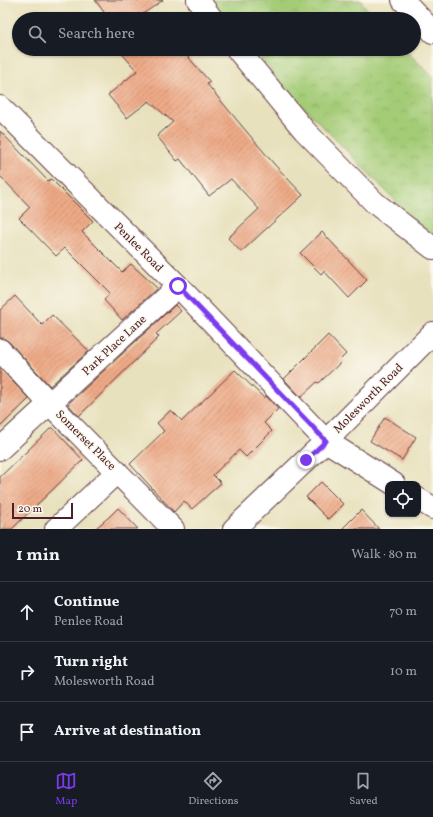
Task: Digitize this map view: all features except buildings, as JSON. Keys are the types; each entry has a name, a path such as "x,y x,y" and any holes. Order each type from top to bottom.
{"street":[{"path":"198,0 207,12"},
{"path":"403,0 414,12"},
{"path":"421,19 433,32"},
{"path":"243,56 304,130 375,203 433,248"},
{"name":"Penlee Road","path":"0,107 178,286 326,441 389,481"},
{"name":"Park Place Lane","path":"0,449 178,286"},
{"name":"Molesworth Road","path":"234,529 326,441 433,333"},
{"name":"Somerset Place","path":"0,350 50,404 173,529"},
{"path":"56,529 117,472"},
{"path":"421,501 433,508"}],"green space":[{"path":"211,0 360,0 369,12 221,12"},
{"path":"259,56 411,56 433,77 433,239 289,92"}],"route":[{"path":"178,286 326,441 306,460"}]}
